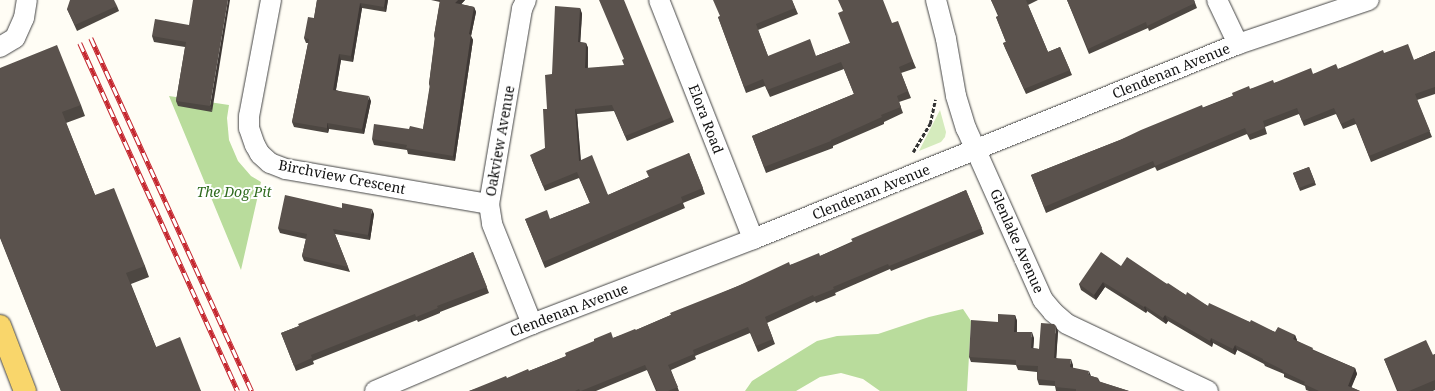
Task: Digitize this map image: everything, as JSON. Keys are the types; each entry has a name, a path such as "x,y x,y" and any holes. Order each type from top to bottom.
{"main road":[{"path":"0,326 25,391"}],"street":[{"path":"0,47 15,38 24,18 27,0"},
{"name":"Birchview Crescent","path":"271,0 249,116 249,128 260,154 270,163 286,169 489,204"},
{"name":"Oakview Avenue","path":"526,0 522,9 489,204 492,224 532,324"},
{"name":"Elora Road","path":"659,0 753,239"},
{"name":"Glenlake Avenue","path":"936,0 946,39 956,96 966,128 1043,300 1053,312 1067,324 1208,391"},
{"path":"1217,0 1238,44"},
{"name":"Clendenan Avenue","path":"378,390 532,324 753,239 1238,44 1369,0"}],"path":[{"path":"912,154 930,124 936,97"}],"green space":[{"name":"The Dog Pit","path":"169,96 229,105 227,118 229,140 238,161 251,176 261,182 241,270"},
{"path":"940,110 946,132 945,137 941,142 919,151"},
{"path":"963,309 971,321 967,391 880,391 863,379 841,373 820,377 796,391 745,391 752,381 817,341 837,336 878,334 929,317"}],"building":[{"path":"70,0 114,0 117,6 75,25 67,9"},
{"path":"193,0 228,0 210,106 176,101 186,42 152,36 155,19 189,25"},
{"path":"317,0 385,0 384,7 360,3 351,56 339,54 333,90 369,96 362,129 327,123 327,128 292,122 309,39 304,38 308,17 314,18"},
{"path":"440,0 458,0 455,3 474,7 453,156 406,148 407,145 372,139 374,124 409,129 410,126 423,129 430,84 434,36"},
{"path":"599,0 624,0 672,117 625,136 612,105 575,109 579,161 592,155 608,195 649,177 646,171 689,153 703,188 681,197 683,202 543,262 525,219 547,210 550,219 590,203 577,172 543,186 530,155 545,148 543,109 547,109 545,75 552,74 555,6 580,8 578,42 586,43 585,68 624,65 622,60 624,59"},
{"path":"713,0 792,0 795,8 756,24 768,56 810,39 816,56 850,43 838,13 843,11 838,0 883,0 892,23 898,21 913,61 899,67 908,91 897,96 901,107 881,115 882,117 831,141 764,167 752,136 854,94 841,62 767,90 763,79 744,87 718,17 720,16"},
{"path":"991,0 1026,0 1048,52 1060,47 1070,70 1024,89 1003,43 1006,42 996,17 999,16"},
{"path":"1067,0 1194,0 1195,3 1147,26 1146,22 1088,49"},
{"path":"1408,44 1414,60 1435,51 1435,87 1415,94 1430,131 1369,156 1354,118 1341,124 1334,108 1302,121 1297,108 1263,121 1265,128 1248,135 1245,128 1155,166 1153,161 1044,207 1031,175 1120,140 1202,105 1203,108 1233,96 1232,93 1249,86 1250,89 1273,80 1274,83 1311,68 1313,74 1336,64 1338,69 1383,50 1384,53"},
{"path":"57,45 81,105 62,112 95,195 114,188 145,266 126,273 156,347 180,337 201,391 61,391 0,237 0,68"},
{"path":"1309,167 1315,182 1299,188 1293,173"},
{"path":"966,190 982,228 889,266 888,264 833,287 834,289 814,297 813,295 765,317 773,339 756,346 748,327 693,350 694,354 668,365 678,387 668,391 657,391 645,365 581,391 579,389 575,391 469,391 506,376 507,378 528,369 529,371 566,356 565,353 611,332 613,338 635,329 636,330 671,315 670,313 738,286 789,262 790,265 819,253 820,256 853,242 851,239"},
{"path":"285,195 342,208 342,203 372,209 368,235 333,229 348,267 302,256 307,234 278,228"},
{"path":"473,252 487,287 437,306 438,308 416,317 415,314 311,355 312,358 294,366 281,333 299,326 298,324"},
{"path":"1101,252 1121,266 1127,257 1167,284 1168,283 1186,295 1187,292 1208,306 1209,303 1250,322 1251,320 1275,332 1278,327 1295,335 1293,339 1313,348 1312,350 1355,368 1348,386 1360,391 1319,391 1235,345 1233,349 1211,338 1210,341 1165,315 1163,318 1103,282 1094,295 1079,284"},
{"path":"998,314 1015,315 1014,332 1032,332 1031,348 1039,349 1041,323 1054,324 1056,326 1054,358 1071,359 1070,367 1089,371 1088,375 1098,378 1098,381 1129,391 1076,391 1076,389 1055,387 1055,381 1037,379 1038,366 1016,365 1016,360 969,357 971,320 998,322"},
{"path":"1426,340 1433,355 1435,354 1435,380 1409,391 1398,391 1384,359"}],"railway":[{"path":"91,38 252,391"},
{"path":"80,43 238,391"}]}
